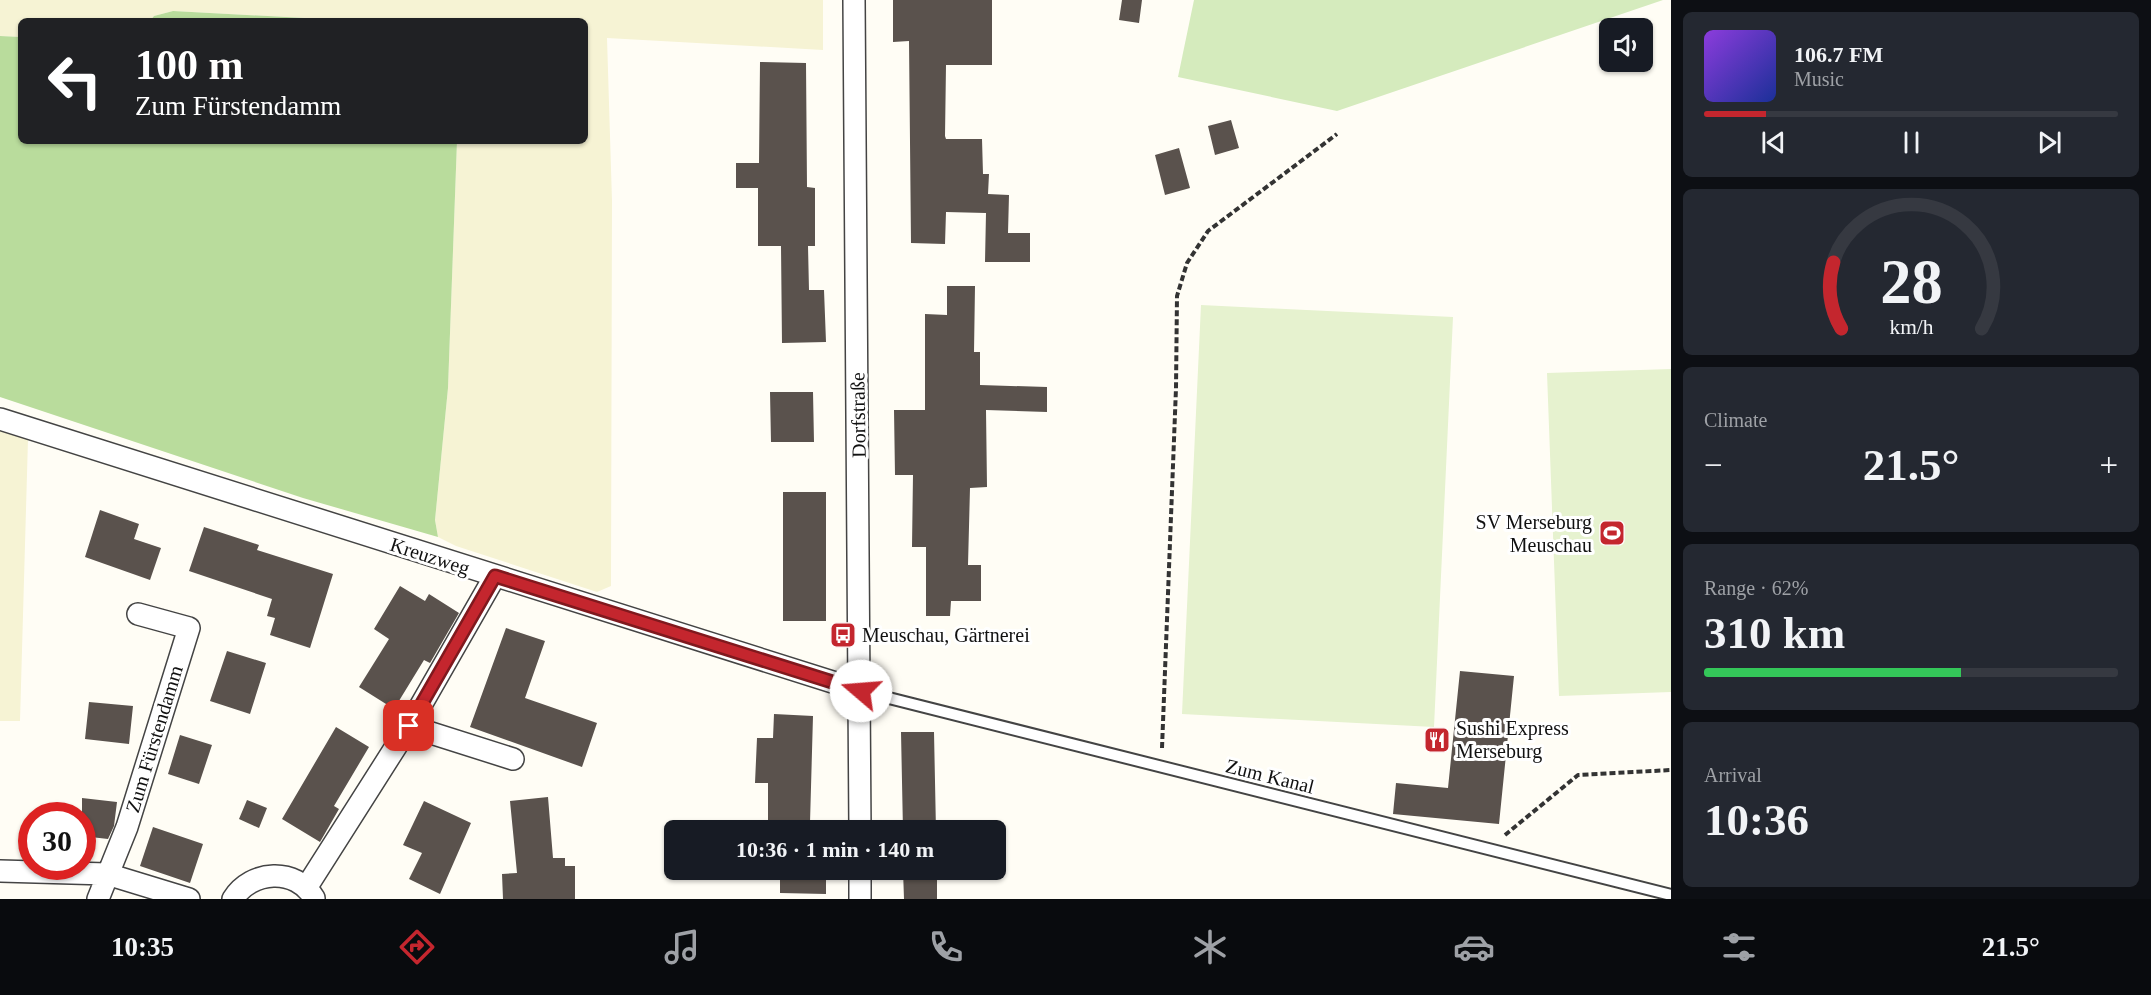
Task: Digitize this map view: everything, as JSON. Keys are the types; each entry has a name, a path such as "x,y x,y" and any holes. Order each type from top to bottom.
{"street":[{"name":"Dorfstraße","path":"854,0 861,691 860,820"},
{"name":"Kreuzweg","path":"0,419 861,691"},
{"path":"233,899 246,885 260,877 276,875 292,879 310,893 495,576"},
{"name":"Zum Fürstendamm","path":"98,899 127,827 189,628 138,614"},
{"path":"409,726 513,759"},
{"path":"0,871 107,874 189,899"},
{"path":"860,880 860,899"}],"lane":[{"name":"Zum Kanal","path":"861,691 1671,895"}],"path":[{"path":"1161,767 1176,388 1177,296 1187,263 1208,231 1337,134"},
{"path":"1488,849 1578,775 1671,770"}],"shaded area":[{"path":"0,0 823,0 823,50 607,38 612,201 611,586 597,592 456,546 438,537 435,520 448,388 457,144 588,144 588,18 305,18 173,11 152,18 18,18 18,37 0,36"},
{"path":"0,429 28,439 20,721 0,721"}],"green space":[{"path":"1194,0 1663,0 1610,18 1599,18 1599,22 1337,111 1178,77"},
{"path":"173,11 303,18 152,18"},
{"path":"0,36 18,37 18,144 457,144 448,388 435,520 438,537 303,498 0,397"},
{"path":"1201,305 1453,317 1434,727 1182,714"},
{"name":"SV Merseburg Meuschau","path":"1671,369 1671,692 1559,696 1547,373"}],"building":[{"path":"893,0 992,0 992,65 946,65 945,136 946,139 982,139 983,174 989,174 988,194 1009,195 1008,233 1030,233 1030,262 985,262 986,213 946,212 945,244 911,243 909,41 893,42"},
{"path":"1122,0 1142,0 1139,23 1119,20"},
{"path":"760,62 806,63 807,187 815,188 815,246 808,246 809,290 824,290 826,342 782,343 781,246 758,246 758,188 736,188 736,163 759,163"},
{"path":"1231,120 1239,148 1215,155 1208,126"},
{"path":"1179,148 1190,188 1165,195 1155,155"},
{"path":"947,286 975,286 974,352 980,352 980,385 1047,387 1047,412 986,410 987,487 970,488 968,565 981,565 981,601 951,601 950,616 926,616 926,547 912,547 913,475 895,475 894,410 925,410 925,314 947,315"},
{"path":"770,392 813,392 814,442 771,442"},
{"path":"783,492 826,492 826,621 783,621"},
{"path":"100,510 139,524 134,539 161,548 150,580 85,557"},
{"path":"204,527 259,545 257,550 333,574 310,648 270,635 275,618 267,616 272,599 189,571"},
{"path":"400,586 425,601 429,594 459,613 430,663 424,660 394,709 359,687 389,639 374,629"},
{"path":"506,628 545,641 525,698 597,723 582,767 470,727"},
{"path":"227,651 266,663 250,714 210,701"},
{"path":"1460,671 1514,676 1499,824 1393,814 1396,783 1448,788"},
{"path":"89,702 133,706 129,744 85,739"},
{"path":"774,714 813,716 810,820 768,820 768,783 755,783 757,738 773,738"},
{"path":"336,727 369,747 334,806 339,809 320,842 282,819"},
{"path":"901,732 934,732 936,820 903,820"},
{"path":"180,735 212,745 199,784 168,774"},
{"path":"548,797 553,858 565,858 565,866 575,866 575,899 503,899 502,874 517,873 510,801"},
{"path":"82,798 117,802 114,826 108,839 96,838 96,802 82,802"},
{"path":"247,800 267,808 259,828 239,819"},
{"path":"424,801 471,823 440,894 409,879 422,853 403,845"},
{"path":"153,827 203,844 190,883 140,866"},
{"path":"780,880 826,880 826,894 780,893"},
{"path":"903,880 937,880 937,899 904,899"}],"place":[{"name":"SV Merseburg Meuschau","path":"1612,533"},
{"name":"Meuschau, Gärtnerei","path":"843,635"},
{"name":"Sushi Express Merseburg","path":"1437,740"}],"route":[{"path":"409,726 495,576 861,691"}]}
